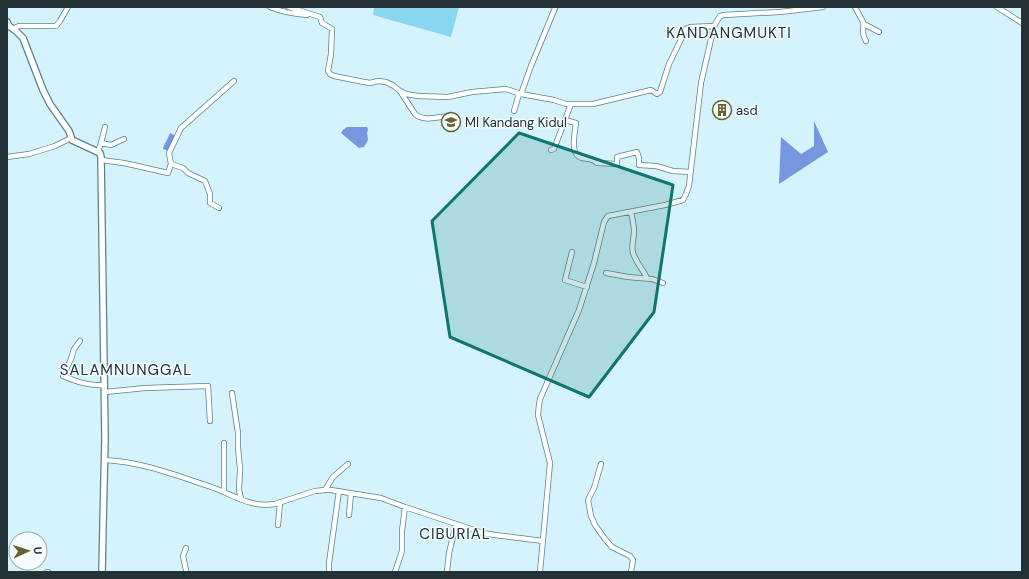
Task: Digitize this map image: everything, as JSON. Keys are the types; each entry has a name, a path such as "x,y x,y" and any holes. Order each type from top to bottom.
{"street":[{"path":"13,29 19,26 56,26 68,7"},
{"path":"270,7 279,11 295,14 314,15"},
{"path":"289,7 320,17 322,23 332,29 331,54 328,71 334,76 370,83 378,81 386,82 406,94 418,96 448,97 472,92 499,89 554,100 566,104 593,104 651,90 657,94 660,92 669,64 686,29 690,27 714,26"},
{"path":"540,572 550,463 538,416 540,399 587,287 606,218 608,216 683,200 689,186 701,83 714,26 720,16 780,12 823,7"},
{"path":"856,7 864,24 863,34 866,41"},
{"path":"997,7 1022,24"},
{"path":"514,111 531,66 556,8"},
{"path":"7,22 9,26 23,38 43,90 50,104 69,131 74,141 98,152 101,155 105,385 105,460 102,526 102,572"},
{"path":"864,24 879,32"},
{"path":"101,160 124,163 167,173 171,164 170,153 181,128 234,81"},
{"path":"400,91 417,116 430,118 449,116"},
{"path":"551,150 554,149 571,104"},
{"path":"565,120 576,123 574,147 576,156 580,158 594,160 597,163 617,164 617,157 637,152 639,165 656,166 673,171 690,172"},
{"path":"98,152 105,127"},
{"path":"7,157 29,154 55,146 72,138"},
{"path":"101,143 111,145 124,139"},
{"path":"171,164 183,168 188,173 205,181 210,194 210,202 218,208"},
{"path":"631,212 634,229 632,245 634,255 647,278"},
{"path":"572,252 565,280 587,287"},
{"path":"606,273 640,279 647,278 663,283"},
{"path":"80,341 74,349 63,376 85,384 96,386 105,385"},
{"path":"105,392 145,388 208,386 210,421"},
{"path":"232,393 238,433 240,469 239,490 241,499"},
{"path":"224,443 224,492"},
{"path":"105,460 150,466 259,505 280,503 315,491 339,491 381,498 483,533 543,541"},
{"path":"325,490 333,476 348,464"},
{"path":"601,464 594,488 588,500 592,516 605,539 612,547 630,556 633,560 631,572"},
{"path":"328,572 339,491"},
{"path":"349,515 351,493"},
{"path":"278,525 280,503"},
{"path":"395,572 402,551 402,531 405,507"},
{"path":"448,572 449,554 456,524"},
{"path":"186,548 183,556 186,572"}],"highlighted area":[{"path":"519,133 673,185 654,312 589,397 450,337 432,221"}],"shaded area":[{"path":"374,7 459,7 451,37 373,15"},
{"path":"814,121 828,152 779,184 781,137 801,154 814,146"},
{"path":"347,127 367,127 368,140 364,147 359,148 341,133"},
{"path":"170,133 176,136 169,151 163,149"}],"place":[{"name":"asd","path":"722,110"},
{"name":"MI Kandang Kidul","path":"451,122"}],"district":[{"name":"KANDANGMUKTI","path":"729,33"},
{"name":"SALAMNUNGGAL","path":"126,370"},
{"name":"CIBURIAL","path":"455,534"}]}
